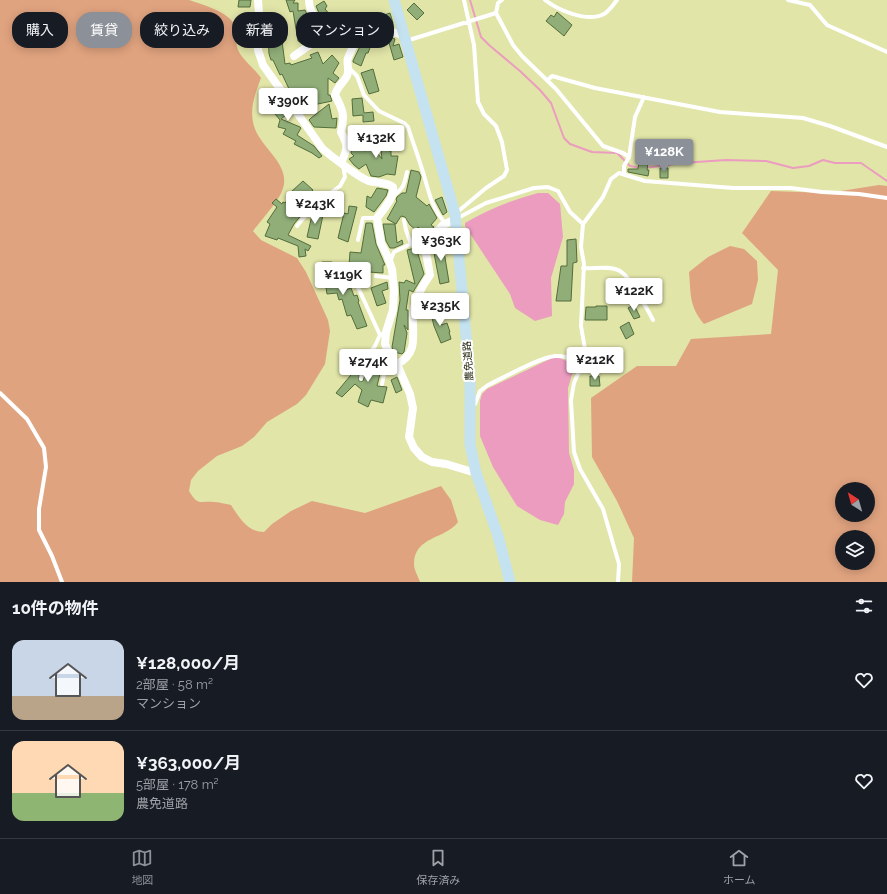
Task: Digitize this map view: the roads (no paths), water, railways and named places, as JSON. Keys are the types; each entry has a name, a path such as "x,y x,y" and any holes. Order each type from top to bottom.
{"street":[{"path":"258,0 260,27 258,50 263,65 322,148 333,158 368,181 389,184 393,187 394,191 391,197 377,218 381,243 390,262 392,278 393,310 383,334 387,352 391,359 397,364 410,394 413,408 409,437 414,448 422,457 432,462 446,464 476,473"},
{"path":"309,0 309,6 312,12"},
{"name":"農免道路","path":"394,0 456,217 470,379 470,444 476,473 498,536 510,582"},
{"path":"394,35 404,38"},
{"path":"294,56 305,48"},
{"path":"342,163 347,149 346,142 340,132 344,117 342,108 335,95 337,89 346,76 348,67 347,59 352,48"},
{"path":"397,364 405,360 414,342 413,314 423,284 430,275 428,258 422,241 432,237 445,224 456,217"}],"lane":[{"path":"456,217 486,188 504,176 507,170 502,142 496,126 484,114 478,102 471,21 464,0"},
{"path":"502,0 498,3 496,13 513,45 522,56 548,80 603,146 619,151 629,157"},
{"path":"545,0 574,15 588,17 603,14 617,0"},
{"path":"788,0 810,6 827,25 887,52"},
{"path":"404,38 480,19 496,13"},
{"path":"348,67 357,76 364,95 379,111 404,123 408,127 422,167 427,190 436,213 445,224"},
{"path":"548,80 552,76 596,88 720,112 803,118 830,126 887,147"},
{"path":"624,174 624,166 629,157 635,117 644,97"},
{"path":"297,226 312,207 340,186 345,177 342,163"},
{"path":"391,197 404,186 407,172"},
{"path":"618,582 619,564 604,509 580,469 574,452 571,400 574,383 586,355 581,326 583,268 581,247 583,224 603,197 612,179 619,173 645,181 733,188 790,188 887,198"},
{"path":"456,217 486,203 534,188 548,187 558,191 570,212 583,224"},
{"path":"358,240 363,218 377,218"},
{"path":"404,220 411,244"},
{"path":"390,262 394,252 411,244 422,241"},
{"path":"583,268 609,268 621,271 638,293 653,320"},
{"path":"376,276 392,278"},
{"path":"356,283 383,334 364,360 361,379"},
{"path":"470,444 474,435 475,401 480,391 488,385 555,356 564,356 583,362"},
{"path":"382,384 385,370 389,364 397,364"},
{"path":"0,393 27,419 44,448 46,468 39,509 39,530 55,561 62,582"}],"waterway":[{"path":"470,0 481,37 520,71 551,103 564,138 570,144 592,152 617,153 630,166 641,168"},
{"path":"645,168 682,163 726,160 766,161 793,168 809,166 823,160 835,163 861,163 887,181"}]}
